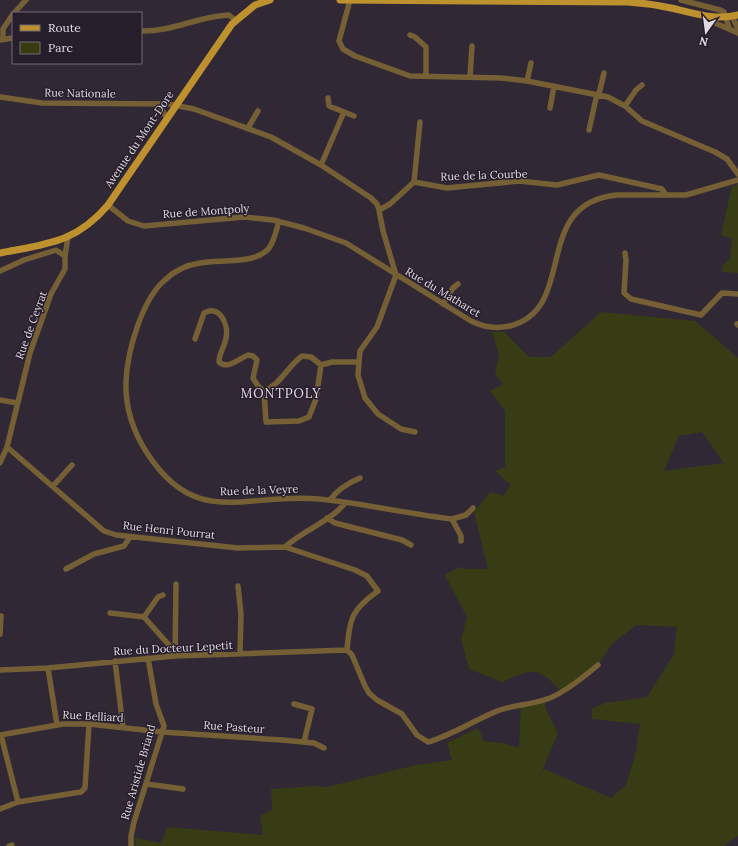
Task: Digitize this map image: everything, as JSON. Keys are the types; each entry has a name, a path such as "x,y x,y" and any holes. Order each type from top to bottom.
{"main road":[{"name":"Avenue du Mont-Dore","path":"0,253 52,242 68,237 86,227 108,205 235,20 255,5 270,0"},
{"path":"340,0 628,2 657,5 711,17 732,16"}],"street":[{"path":"16,12 26,0"},
{"path":"350,0 339,41 343,49 355,56 410,76 501,78 527,81 612,98 625,106 642,121 715,152 727,159 738,174"},
{"path":"681,0 720,10 732,16 738,29"},
{"path":"142,31 173,28 214,15 229,15 235,20"},
{"path":"729,28 732,16"},
{"path":"12,17 3,29 1,39 12,38"},
{"path":"711,17 715,23 729,28 738,29"},
{"path":"410,35 415,37 426,47 426,76"},
{"path":"470,77 472,46"},
{"path":"527,81 531,62"},
{"path":"589,130 604,73"},
{"path":"625,106 636,90 642,85"},
{"path":"550,108 554,86"},
{"name":"Rue Nationale","path":"0,98 42,103 159,104 194,109 271,137 321,165 371,198 377,204 379,210"},
{"path":"328,98 329,106 354,116"},
{"path":"159,104 167,119"},
{"path":"248,128 258,111"},
{"path":"321,165 344,112"},
{"path":"415,432 401,429 378,414 372,408 365,398 360,385 358,362 360,351 380,320 396,274 383,231 379,210 390,204 414,182 420,122"},
{"name":"Rue de la Courbe","path":"414,182 447,188 519,181 557,185 599,175 662,189 666,195"},
{"name":"Rue du Matharet","path":"396,274 471,321 483,326 501,328 518,323 534,313 545,299 564,232 571,219 582,207 590,202 608,196 695,193 738,180"},
{"name":"Rue de Montpoly","path":"108,205 128,221 144,226 253,217 279,221 346,243 396,274"},
{"name":"Rue de la Veyre","path":"279,221 274,241 268,250 261,255 252,259 199,263 177,271 164,280 155,290 142,311 130,357 125,392 128,409 139,440 156,467 177,487 197,498 216,502 304,498 330,500 452,519"},
{"name":"Rue de Ceyrat","path":"0,463 7,447 30,352 51,294 66,269 65,256 68,237"},
{"path":"52,242 56,250 65,256"},
{"path":"0,271 24,260 56,250"},
{"path":"625,253 624,293 631,299 702,314 722,293 738,294"},
{"path":"443,304 453,288 458,284"},
{"path":"195,339 204,314 210,311 218,313 223,318 227,337 219,356 219,362 222,365 228,366 248,355 254,356 258,364 253,378 258,386 264,391 266,422 299,421 309,417 316,399 321,365"},
{"path":"264,391 273,388 294,362 302,356 311,357 321,365"},
{"path":"321,365 332,362 358,362"},
{"path":"0,400 17,403"},
{"name":"Rue Henri Pourrat","path":"7,447 104,531 130,537 238,548 285,547 355,570 367,576 378,591 364,601 355,611 347,650"},
{"path":"53,486 72,465"},
{"path":"330,500 335,493 351,481 360,478"},
{"path":"285,547 294,539 339,510 345,503"},
{"path":"462,541 452,519 466,515 474,508"},
{"path":"327,518 335,523 402,540 411,544"},
{"path":"66,569 94,554 124,546 130,537"},
{"path":"172,656 176,584"},
{"path":"238,586 241,614 240,654"},
{"path":"144,617 158,596 163,595"},
{"path":"110,614 144,617 169,645 172,656"},
{"path":"0,634 1,616"},
{"path":"347,650 352,655 369,693 377,700 402,714 417,735 428,742 444,738 497,711 514,705 546,700 579,680 598,665"},
{"name":"Rue du Docteur Lepetit","path":"0,670 48,668 172,656 347,650"},
{"name":"Rue Aristide Briand","path":"131,846 131,836 134,822 164,726 156,704 148,658"},
{"path":"115,661 123,728"},
{"path":"48,668 57,725"},
{"path":"294,704 312,709 304,742"},
{"path":"0,809 18,802 81,792 85,788 89,724"},
{"name":"Rue Belliard","path":"0,735 57,725 89,724 162,732"},
{"name":"Rue Pasteur","path":"162,732 304,742 324,748"},
{"path":"0,735 18,802"},
{"path":"147,784 183,789"}],"green space":[{"path":"738,184 738,273 722,272 722,266 730,259 732,239 721,235 732,186"},
{"path":"601,312 695,321 738,358 738,836 723,846 136,846 135,838 161,843 168,827 263,835 260,816 272,810 271,789 316,786 327,787 416,765 452,760 447,743 478,728 484,741 502,743 519,748 521,704 546,700 545,707 558,733 540,776 544,769 611,798 626,785 635,756 640,724 592,719 592,709 605,703 647,697 674,654 677,627 636,625 612,644 598,665 561,691 546,677 540,673 534,672 521,674 502,682 469,669 461,639 467,617 445,575 460,567 466,569 488,569 474,512 490,492 503,496 511,485 495,471 505,467 505,411 490,391 503,384 495,374 499,354 492,332 504,332 529,357 551,357","holes":["702,432 724,463 664,471 679,436"]}],"district":[{"name":"MONTPOLY","path":"281,393"}]}
